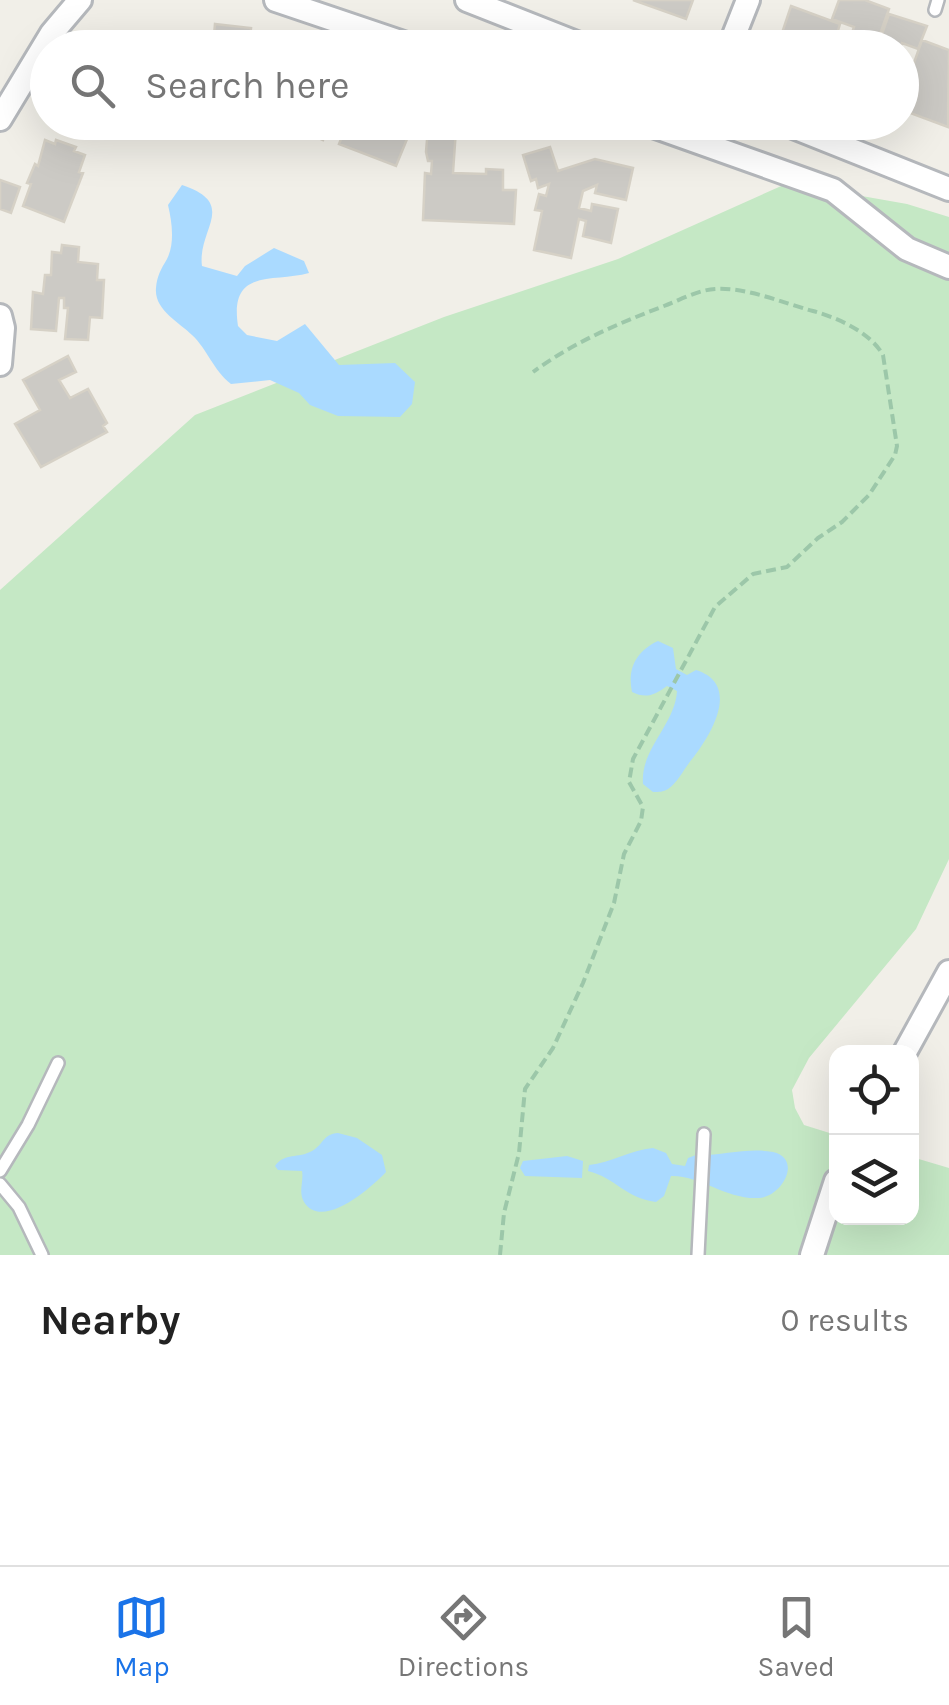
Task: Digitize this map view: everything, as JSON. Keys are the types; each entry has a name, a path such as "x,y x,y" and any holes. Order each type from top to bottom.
{"street":[{"path":"55,30 80,0"},
{"path":"276,0 365,30"},
{"path":"467,0 544,30"},
{"path":"736,30 748,0"},
{"path":"0,119 30,69"},
{"path":"693,140 833,190 907,249 949,267"},
{"path":"826,140 949,189"},
{"path":"0,316 0,364"},
{"path":"909,1045 949,972"},
{"path":"812,1255 829,1203"}],"lane":[{"path":"2,1169 58,1063"},
{"path":"698,1255 704,1134"},
{"path":"0,1184 19,1208 42,1255"}],"path":[{"path":"500,1255 504,1213 519,1153 525,1089 553,1048 598,950 614,903 624,854 642,816 641,800 629,782 629,767 716,607 753,574 787,567 842,522 868,496 897,446 884,355 868,336 823,314 754,295 714,289 579,341 534,372"}],"green space":[{"path":"788,183 907,204 949,217 949,859 916,929 809,1058 792,1090 804,1125 829,1133 829,1225 919,1225 919,1159 949,1168 949,1255 0,1255 0,590 195,415 444,317 618,259"}],"water":[{"path":"182,185 199,192 212,209 202,266 237,276 245,266 274,248 304,261 309,273 247,286 237,307 238,326 247,335 277,341 305,324 339,365 395,363 415,382 412,404 400,417 338,416 310,405 299,393 270,380 231,384 225,378 198,341 163,309 156,296 158,276 171,246 168,205"},
{"path":"658,641 673,648 676,669 687,675 696,670 710,677 720,700 705,741 680,777 668,789 653,792 643,784 644,771 677,691 667,686 650,695 637,694 632,692 631,676 639,655"},
{"path":"338,1133 357,1138 382,1155 386,1172 346,1204 322,1212 312,1210 302,1198 302,1171 278,1170 275,1166 283,1159 312,1151 326,1137"},
{"path":"653,1148 666,1153 672,1164 685,1166 688,1158 696,1155 773,1152 782,1156 788,1169 775,1191 759,1198 671,1176 664,1196 656,1202 588,1171 589,1165"},
{"path":"567,1156 583,1161 582,1178 525,1176 520,1168 523,1161"}],"building":[{"path":"633,0 693,0 686,19"},
{"path":"839,0 865,0 889,9 882,30 853,30 854,27 832,19"},
{"path":"791,6 840,24 838,30 783,30"},
{"path":"889,14 927,26 919,46 919,30 883,30"},
{"path":"215,24 251,28 251,30 214,30"},
{"path":"922,40 949,50 948,127 919,116"},
{"path":"45,140 76,147 74,151 85,155 79,172 83,173 64,222 23,206 31,184 27,183 35,164 38,166"},
{"path":"341,140 407,140 396,166 339,144"},
{"path":"427,140 455,140 453,173 503,170 503,190 516,190 514,224 423,220 425,173 431,174 432,161 428,161"},
{"path":"550,147 558,171 595,159 633,168 626,200 595,193 597,185 583,191 579,208 591,211 592,204 618,209 611,243 583,236 586,221 579,219 571,258 534,250 542,211 535,210 539,194 546,196 549,184 538,188 536,179 531,181 523,155"},
{"path":"0,180 20,187 11,213 0,209"},
{"path":"62,245 79,247 78,262 98,264 97,280 104,280 102,318 90,317 88,340 65,339 68,308 64,308 64,298 59,298 56,331 31,329 33,292 43,294 45,275 51,275 52,252 61,253"},
{"path":"68,356 76,372 59,380 70,398 88,389 107,423 103,426 107,432 41,467 15,424 40,410 23,380"}]}
